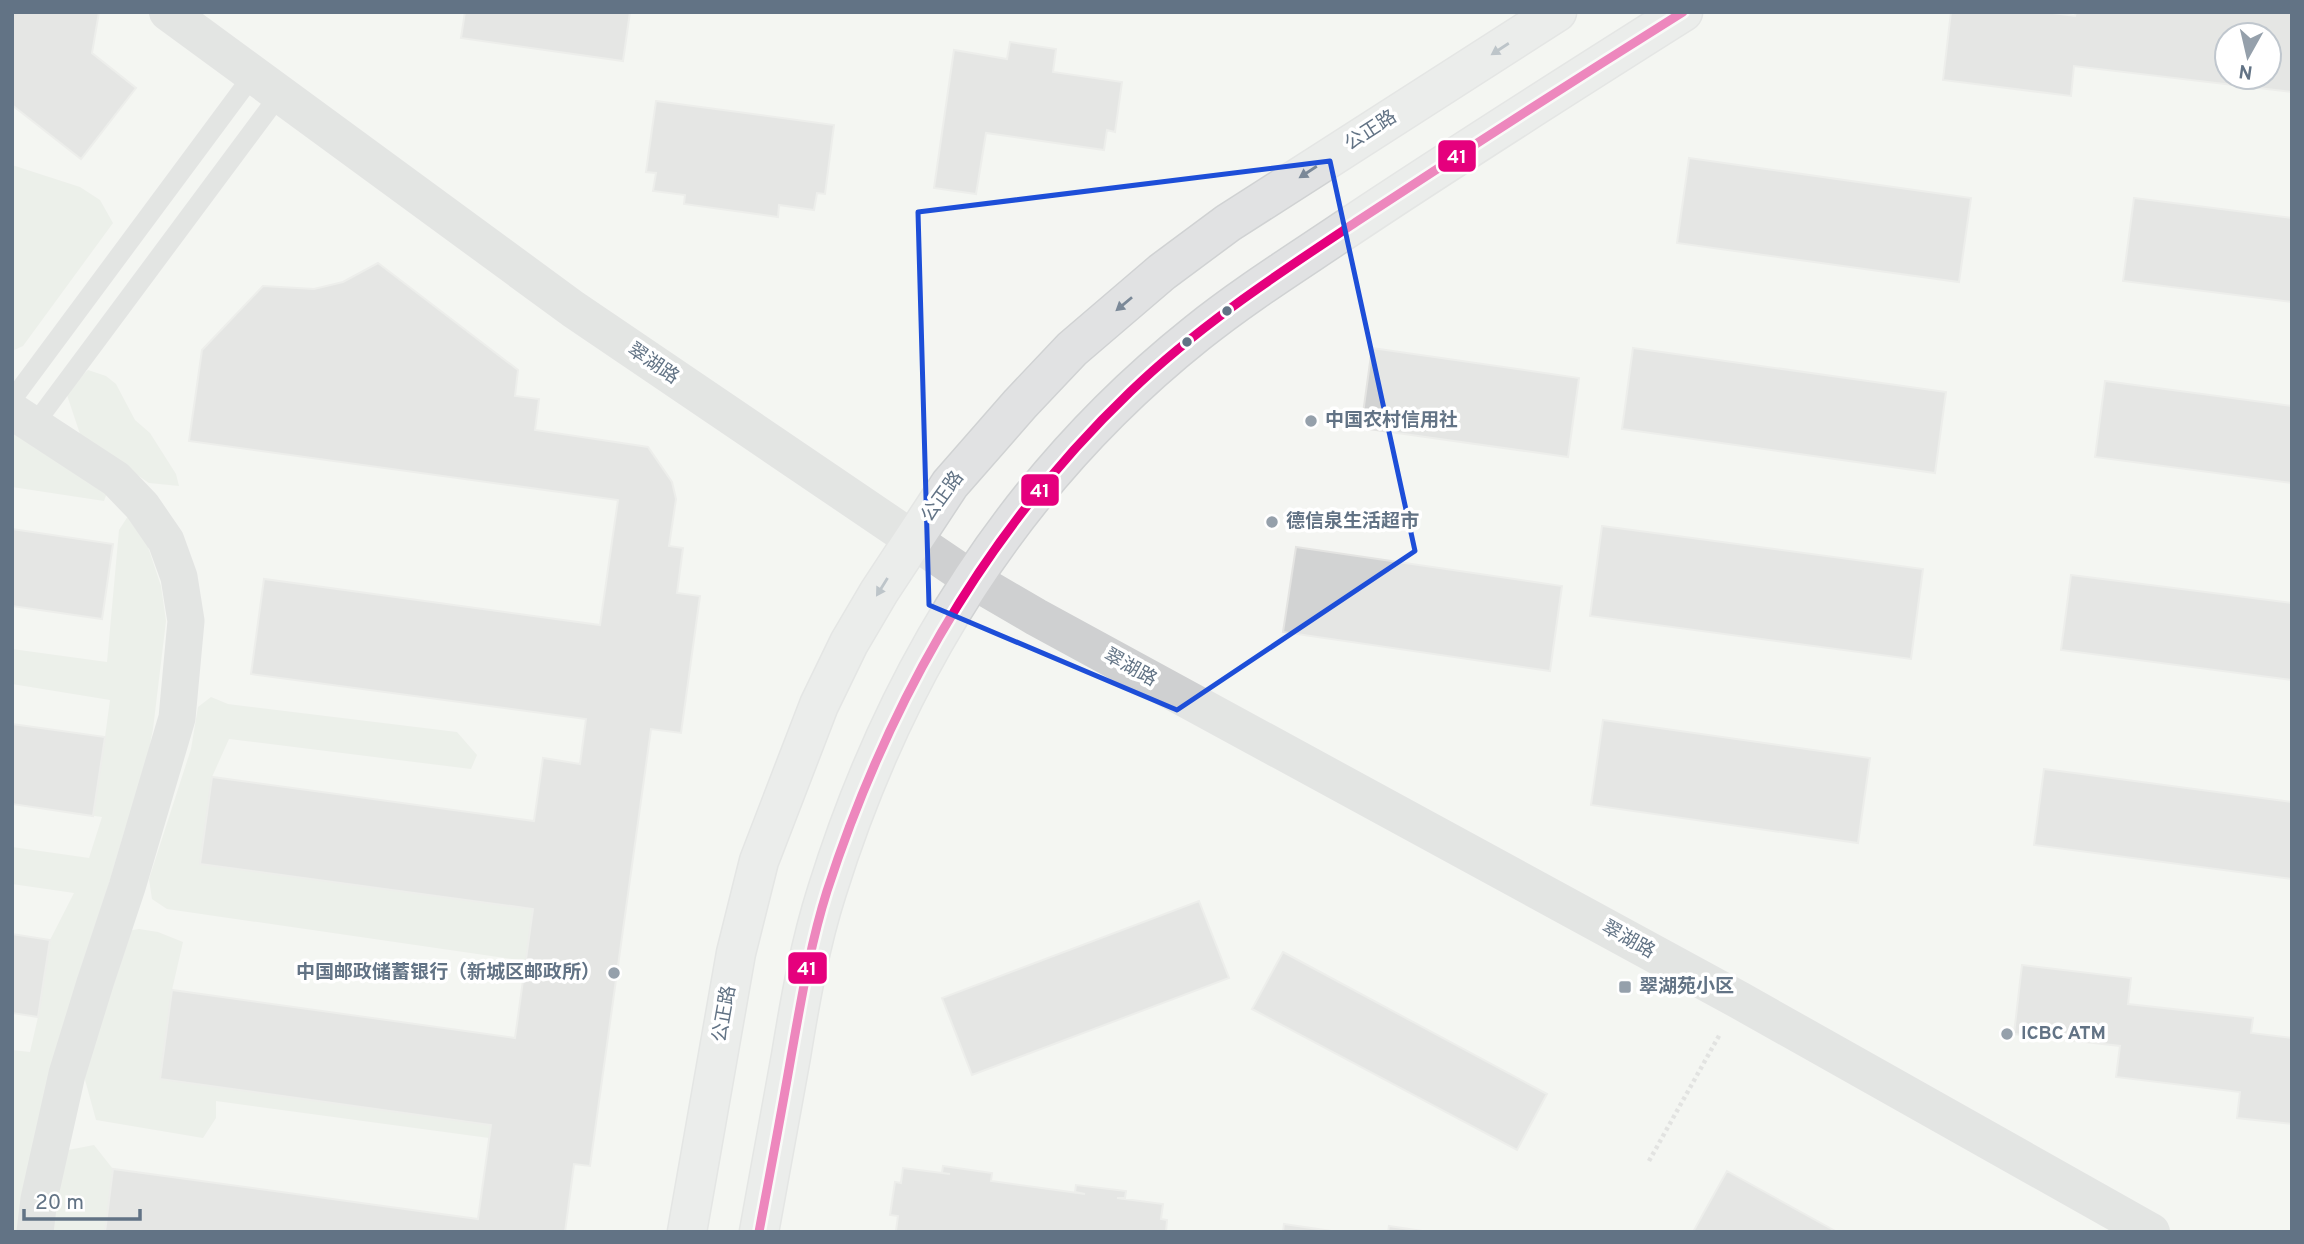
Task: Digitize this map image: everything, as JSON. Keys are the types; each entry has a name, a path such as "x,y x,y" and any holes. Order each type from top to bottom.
{"main road":[{"name":"公正路","path":"687,1232 736,953 759,861 819,705 855,632 950,484 1072,349 1162,272 1228,223 1558,12"},
{"path":"760,1232 802,995 826,894 857,804 906,691 971,579 1007,528 1097,424 1195,334 1239,301 1387,202 1683,12"}],"street":[{"name":"翠湖路","path":"168,12 573,309 971,579 1048,624 1739,1000 2151,1232"},
{"path":"19,412 116,478 142,506 166,541 179,577 186,621 177,718 127,887 67,1074 39,1199 35,1232"}],"lane":[{"path":"19,412 266,84"},
{"path":"19,412 266,84"}],"path":[{"path":"1648,1161 1739,1000"}],"highlighted area":[{"path":"1330,161 1415,551 1177,710 929,605 918,212"}],"shaded area":[{"path":"12,165 80,187 100,200 113,223 23,346 12,351"},
{"path":"88,370 106,376 116,384 135,420 150,433 176,474 179,486 149,483 80,434 67,395 75,382"},
{"path":"12,425 108,490 104,501 12,487"},
{"path":"130,513 146,541 161,586 166,621 153,729 144,776 125,829 37,1128 22,1232 12,1232 12,1050 30,1052 50,940 74,893 12,884 12,847 89,858 102,817 12,804 12,724 105,737 110,700 12,684 12,649 107,662 119,530"},
{"path":"211,697 228,704 457,732 477,755 471,769 229,739 212,777 200,864 533,909 526,961 167,909 152,899 149,879 191,749 198,707"},
{"path":"139,929 158,932 183,942 172,990 161,1079 491,1125 489,1138 216,1101 216,1118 203,1138 96,1120 84,1076 127,931"},
{"path":"94,1145 113,1169 105,1232 46,1232 63,1151"}],"building":[{"path":"12,12 99,12 92,53 136,88 81,159 12,105"},
{"path":"465,12 630,12 623,61 461,38"},
{"path":"1951,12 2045,12 2075,16 2076,12 2292,12 2292,92 2283,91 2283,21 2213,21 2213,83 2074,66 2071,96 1943,80"},
{"path":"1010,42 1056,49 1053,72 1122,82 1115,132 1107,130 1104,150 986,133 976,194 934,188 954,50 1007,59"},
{"path":"656,101 834,125 825,194 817,193 814,210 779,205 778,217 684,204 685,195 653,191 656,173 646,172"},
{"path":"1689,158 1971,198 1959,282 1677,243"},
{"path":"2134,198 2292,218 2292,302 2123,281"},
{"path":"378,263 518,370 515,396 539,399 535,430 648,447 672,482 676,499 669,546 683,548 677,593 700,596 681,733 651,729 590,1166 574,1164 565,1232 105,1232 113,1169 478,1219 491,1125 160,1079 172,990 515,1038 533,909 200,864 212,777 534,821 543,758 580,764 586,719 251,674 264,579 600,625 618,500 189,441 202,350 263,286 314,289 343,282"},
{"path":"1372,348 1579,378 1568,457 1361,428"},
{"path":"1633,348 1946,392 1935,473 1622,429"},
{"path":"2105,381 2292,406 2292,483 2095,457"},
{"path":"1602,526 1923,569 1911,659 1590,616"},
{"path":"12,529 113,544 102,619 12,606"},
{"path":"1296,547 1562,586 1550,671 1283,632"},
{"path":"2071,575 2292,603 2292,680 2061,650"},
{"path":"1603,720 1870,758 1858,843 1591,805"},
{"path":"12,724 105,737 93,816 12,804"},
{"path":"2044,769 2292,802 2292,879 2034,845"},
{"path":"1199,901 1229,978 972,1075 942,998"},
{"path":"12,934 50,940 38,1017 12,1013"},
{"path":"1283,952 1547,1094 1517,1150 1252,1009"},
{"path":"2022,965 2131,978 2128,1004 2253,1018 2251,1033 2292,1038 2292,1124 2237,1118 2240,1092 2116,1077 2120,1046 2014,1034"},
{"path":"943,1166 992,1173 991,1181 1085,1194 1075,1192 1076,1185 1126,1191 1125,1198 1117,1198 1163,1204 1161,1219 1167,1220 1166,1232 896,1231 898,1216 890,1215 895,1182 901,1183 903,1168 942,1173"},
{"path":"1727,1171 1837,1232 1693,1232"},
{"path":"1284,1224 1338,1232 1283,1232"},
{"path":"1389,1226 1429,1232 1388,1232"}],"transit line":[{"name":"41","path":"759,1232 811,952 827,891 852,820 880,752 947,622 1030,502 1078,446 1130,392 1211,323 1356,222 1683,12"}],"place":[{"name":"中国农村信用社","path":"1311,421"},
{"name":"德信泉生活超市","path":"1272,522"},
{"name":"中国邮政储蓄银行（新城区邮政所）","path":"614,973"},
{"name":"翠湖苑小区","path":"1625,987"},
{"name":"ICBC ATM","path":"2007,1034"}]}
